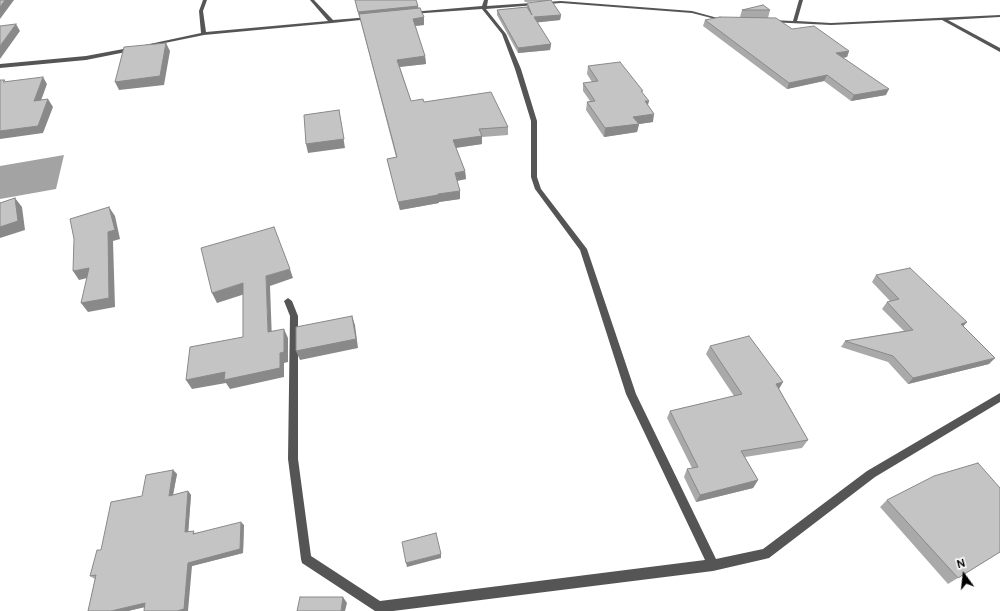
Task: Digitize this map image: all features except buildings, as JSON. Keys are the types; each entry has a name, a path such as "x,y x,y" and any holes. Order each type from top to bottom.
{"street":[{"path":"204,34 202,11 205,0"},
{"path":"312,0 332,22"},
{"path":"484,9 486,0"},
{"path":"795,21 801,0"},
{"path":"402,14 561,2 692,12 718,20 726,20"},
{"path":"484,9 504,34 518,69 534,121 534,177 538,189 582,249 631,394 713,564"},
{"path":"764,21 795,21 831,24 1000,16"},
{"path":"0,66 86,58 204,34 379,17"},
{"path":"943,18 1000,50"},
{"path":"288,301 294,316 293,459 306,559 378,609 713,564 765,554 871,474 1000,397"}],"shaded area":[{"path":"64,155 56,189 0,199 0,166"}]}
